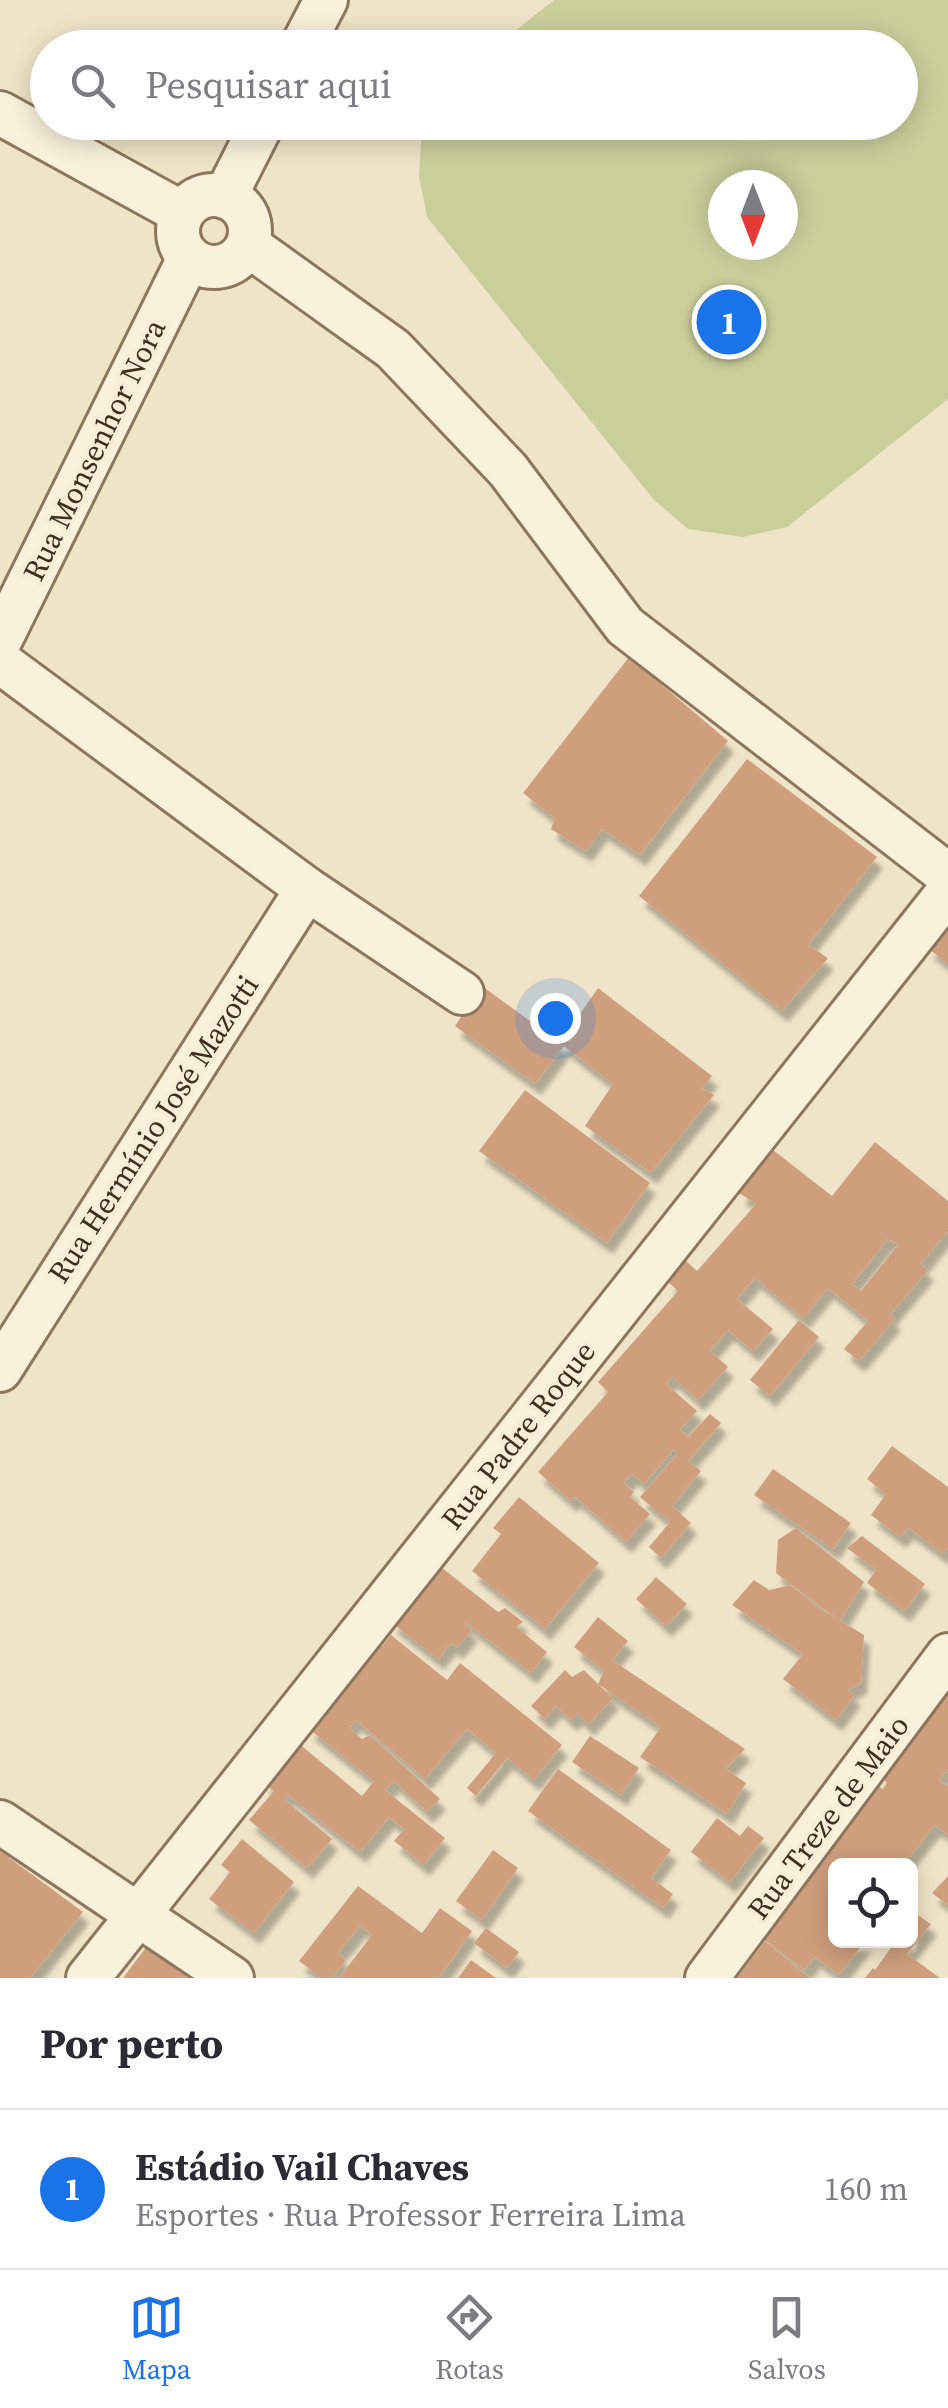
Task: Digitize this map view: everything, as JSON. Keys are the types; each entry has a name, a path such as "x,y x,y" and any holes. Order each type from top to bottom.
{"street":[{"path":"310,30 326,0"},
{"path":"0,113 30,129"},
{"path":"49,140 182,213"},
{"path":"225,196 254,140"},
{"path":"225,196 244,211 249,221 248,245 234,262 211,268 189,258 178,237 182,213 201,197 225,196"},
{"path":"248,245 392,349 508,470 625,626 948,876"},
{"name":"Rua Monsenhor Nora","path":"0,642 189,258"},
{"path":"0,662 307,889 462,993"},
{"name":"Rua Hermínio José Mazotti","path":"0,1370 307,889"},
{"name":"Rua Padre Roque","path":"88,1978 948,892"},
{"name":"Rua Treze de Maio","path":"707,1978 944,1670"},
{"path":"0,1822 232,1978"}],"green space":[{"path":"554,0 948,0 948,399 787,527 743,537 688,529 654,500 427,217 419,176 421,140 918,140 918,30 516,30"}],"building":[{"path":"629,657 728,741 640,855 602,829 586,851 551,829 555,818 523,793"},
{"path":"747,759 877,857 808,945 828,958 782,1011 639,896"},
{"path":"948,923 948,964 928,948"},
{"path":"482,986 560,1043 598,988 712,1076 702,1088 714,1095 651,1173 585,1126 613,1084 564,1046 535,1084 455,1026"},
{"path":"525,1090 650,1183 607,1243 479,1151"},
{"path":"875,1142 948,1201 948,1231 921,1264 928,1270 890,1315 895,1319 859,1361 844,1349 868,1321 828,1288 803,1318 755,1278 737,1299 773,1329 753,1351 728,1330 710,1351 728,1367 698,1400 672,1377 666,1384 697,1411 680,1430 688,1437 710,1414 721,1423 688,1461 701,1471 672,1506 691,1523 661,1558 649,1547 670,1522 640,1497 678,1453 674,1449 644,1484 632,1474 624,1483 634,1492 630,1497 650,1514 626,1542 575,1497 571,1501 538,1472 608,1392 598,1382 678,1291 668,1282 686,1261 697,1271 756,1204 739,1193 773,1150 832,1196","holes":["888,1239 898,1245 861,1291 852,1284"]},
{"path":"799,1320 819,1337 770,1396 750,1380"},
{"path":"892,1446 948,1487 948,1547 943,1554 908,1528 900,1537 871,1515 886,1494 867,1479"},
{"path":"773,1469 851,1523 833,1549 754,1495"},
{"path":"519,1497 599,1563 545,1629 472,1571 501,1534 493,1528"},
{"path":"796,1528 864,1582 840,1621 776,1573 778,1540"},
{"path":"862,1536 925,1584 904,1611 867,1583 876,1570 847,1548"},
{"path":"437,1564 498,1612 505,1608 523,1622 516,1627 547,1652 531,1673 466,1622 472,1630 457,1648 451,1643 438,1659 391,1622"},
{"path":"656,1577 687,1604 666,1626 636,1599"},
{"path":"754,1580 769,1590 791,1585 816,1606 864,1635 861,1683 848,1690 855,1695 836,1720 783,1679 803,1654 732,1605"},
{"path":"598,1617 628,1641 612,1660 745,1749 726,1769 746,1783 727,1814 640,1757 661,1727 598,1684 604,1671 574,1647"},
{"path":"391,1635 447,1680 460,1663 562,1745 534,1780 507,1758 476,1796 467,1788 496,1753 467,1729 425,1779 356,1720 349,1728 362,1739 370,1735 440,1799 427,1812 394,1781 385,1790 445,1838 424,1865 394,1841 404,1829 389,1817 360,1852 287,1794 285,1800 332,1839 307,1868 249,1820 274,1791 263,1783 297,1742 362,1796 374,1781 309,1729 374,1639 382,1646"},
{"path":"565,1670 572,1677 584,1670 613,1698 588,1725 577,1714 571,1720 556,1706 545,1719 531,1706"},
{"path":"943,1691 948,1694 948,1769 939,1780 948,1786 948,1835 935,1825 908,1858 828,1858 828,1948 860,1948 839,1975 815,1957 805,1970 759,1936 874,1783 883,1789 887,1783 879,1777"},
{"path":"590,1736 639,1768 621,1795 572,1762"},
{"path":"558,1769 671,1850 651,1878 673,1894 663,1908 528,1811"},
{"path":"717,1818 740,1836 748,1826 764,1838 730,1882 691,1852"},
{"path":"242,1839 294,1882 254,1933 209,1899 230,1872 221,1865"},
{"path":"493,1850 518,1868 482,1920 456,1901"},
{"path":"0,1851 83,1912 30,1978 0,1978"},
{"path":"948,1876 948,1905 932,1893"},
{"path":"358,1886 422,1933 440,1908 472,1931 439,1978 339,1978 372,1935 360,1926 338,1953 346,1960 332,1978 322,1978 299,1961"},
{"path":"918,1915 931,1924 918,1940"},
{"path":"486,1928 519,1952 507,1968 474,1943"},
{"path":"765,1941 810,1978 737,1978"},
{"path":"147,1946 192,1978 123,1978"},
{"path":"891,1948 912,1948 907,1954 940,1978 865,1978"},
{"path":"471,1960 496,1978 458,1978"}],"place":[{"name":"Estádio Vail Chaves","path":"729,322"}]}
